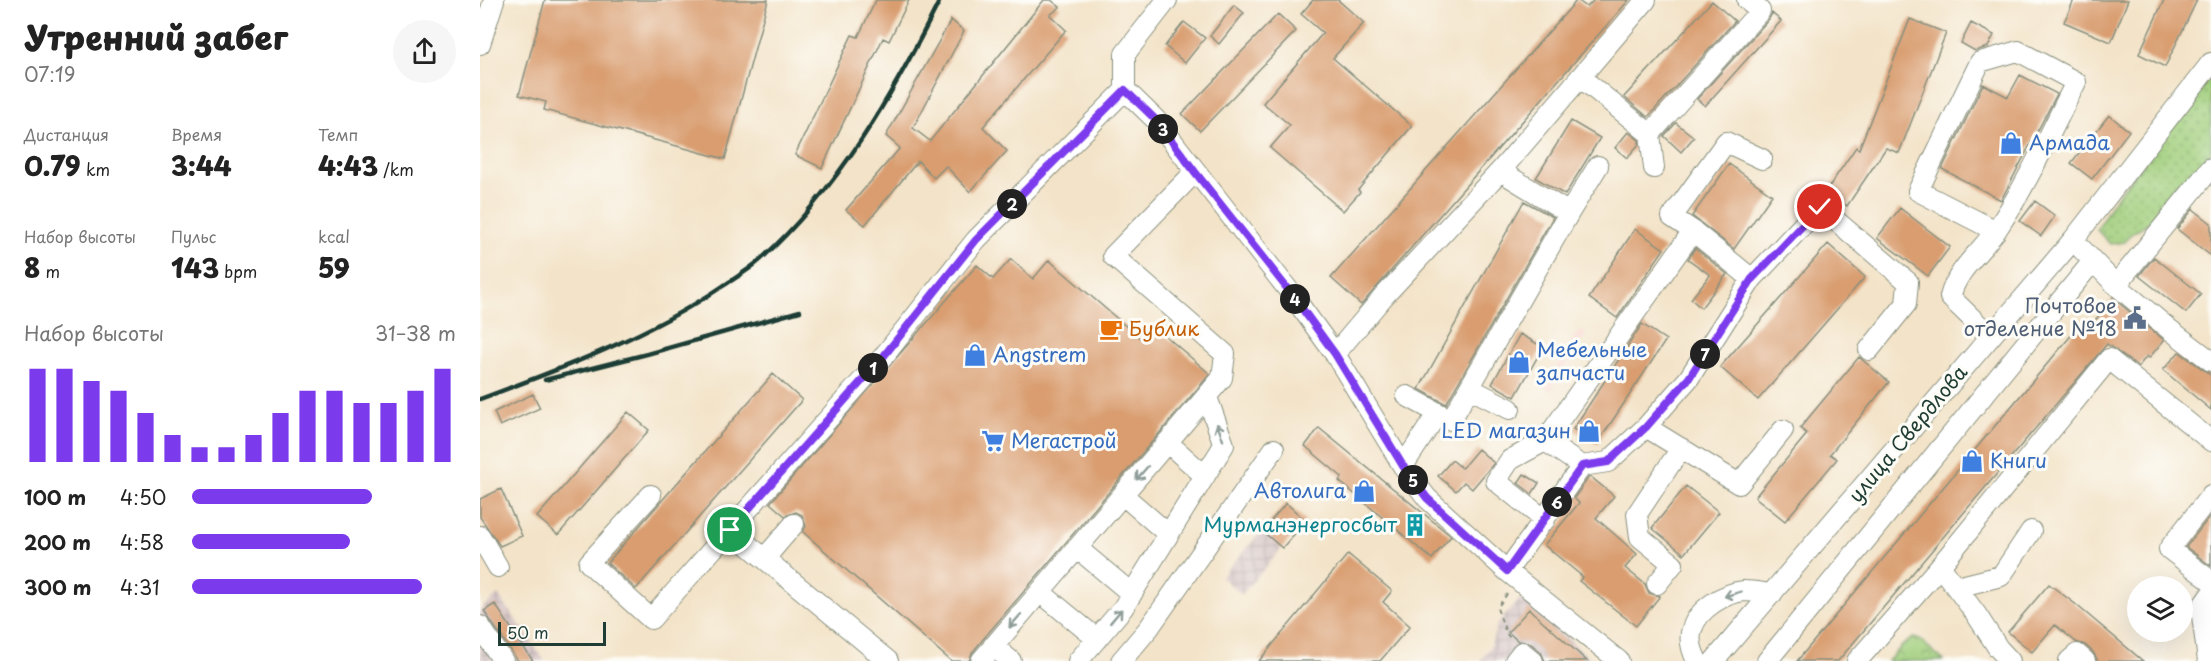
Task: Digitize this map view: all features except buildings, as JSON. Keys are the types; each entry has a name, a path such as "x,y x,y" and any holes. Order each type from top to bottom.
{"street":[{"path":"480,44 494,0"},
{"path":"651,495 590,563 651,619 883,357 976,240 1125,90 1125,54 1167,0"},
{"path":"1335,354 1384,296 1502,169 1646,0"},
{"path":"1650,134 1760,12 1748,0"},
{"path":"1990,336 1950,297 1954,282 1995,231 2017,196 2076,82 2018,51 1980,62 1918,191 1995,231"},
{"name":"улица Свердлова","path":"1714,661 2073,240 2211,63"},
{"path":"1580,77 1650,134 1654,168"},
{"path":"1125,90 1156,120 1290,292 1335,354 1380,443 1403,466 1427,498 1513,575 1619,661"},
{"path":"1752,279 1672,217 1726,142 1762,159"},
{"path":"1407,396 1451,420 1598,166"},
{"path":"2116,285 2211,168"},
{"path":"1502,169 1510,177 1569,213"},
{"path":"1011,661 987,654 1222,378 1225,354 1113,256 1195,172"},
{"path":"1545,441 1582,466 1608,462 1646,427 1689,378 1752,279 1820,207 1908,282 1906,304 1869,350"},
{"path":"1545,520 1496,481 1510,460 1545,441 1693,231"},
{"path":"2073,240 2116,285 2211,362"},
{"path":"1767,661 2093,261"},
{"path":"1857,661 1940,566 2109,359 2211,441"},
{"path":"1469,388 1510,409"},
{"path":"1078,661 1123,608 1224,445 1207,397"},
{"path":"1403,466 1438,413"},
{"path":"1646,427 1739,484 1783,430"},
{"path":"1168,443 1205,477"},
{"path":"1657,584 1673,564 1640,537 1637,514 1681,448"},
{"path":"1121,661 1149,628 1274,449"},
{"path":"1513,575 1524,545 1545,520 1582,466"},
{"path":"1123,495 1168,534"},
{"path":"2211,495 2169,549 2211,581"},
{"path":"765,558 794,524"},
{"path":"730,530 888,661"},
{"path":"1957,587 2001,576 2031,531"},
{"path":"480,536 498,567"},
{"path":"1077,548 1132,594"},
{"path":"1940,566 1998,648 2010,661"},
{"path":"1697,661 1690,646 1692,628 1700,615 1717,600 1743,591 1772,594"},
{"path":"1040,592 1097,639"},
{"path":"2208,661 2201,608 2211,594"},
{"path":"480,626 503,661"},
{"path":"2069,661 2077,654 2085,661"}],"path":[{"path":"1513,575 1497,608 1506,633 1523,658"}],"shaded area":[{"path":"1579,330 1586,334 1551,391 1544,387"},
{"path":"1262,531 1282,548 1242,594 1221,577"},
{"path":"498,595 545,661 480,661 480,610"},
{"path":"1522,597 1593,661 1480,661 1491,646 1497,624"}],"green space":[{"path":"2211,76 2211,152 2170,201 2159,204 2152,220 2131,234 2124,242 2110,244 2097,230 2112,203"},
{"path":"1913,638 1920,640 1944,661 1888,661"}],"railway":[{"path":"480,399 574,363 635,336 695,304 760,260 815,203 862,139 903,70 940,0"},
{"path":"545,380 800,311"}],"place":[{"name":"Армада","path":"2011,143"},
{"name":"Почтовое отделение №18","path":"2135,318"},
{"name":"Бублик","path":"1111,329"},
{"name":"Angstrem","path":"975,355"},
{"name":"Мебельные запчасти","path":"1519,362"},
{"name":"LED магазин","path":"1589,431"},
{"name":"Мегастрой","path":"993,441"},
{"name":"Книги","path":"1972,461"},
{"name":"Автолига","path":"1364,491"},
{"name":"Мурманэнергосбыт","path":"1415,525"}],"route":[{"path":"730,530 883,357 976,240 1125,90 1156,120 1290,292 1335,354 1386,440 1427,498 1507,571 1582,466 1608,462 1646,427 1689,378 1752,279 1820,207"}]}
